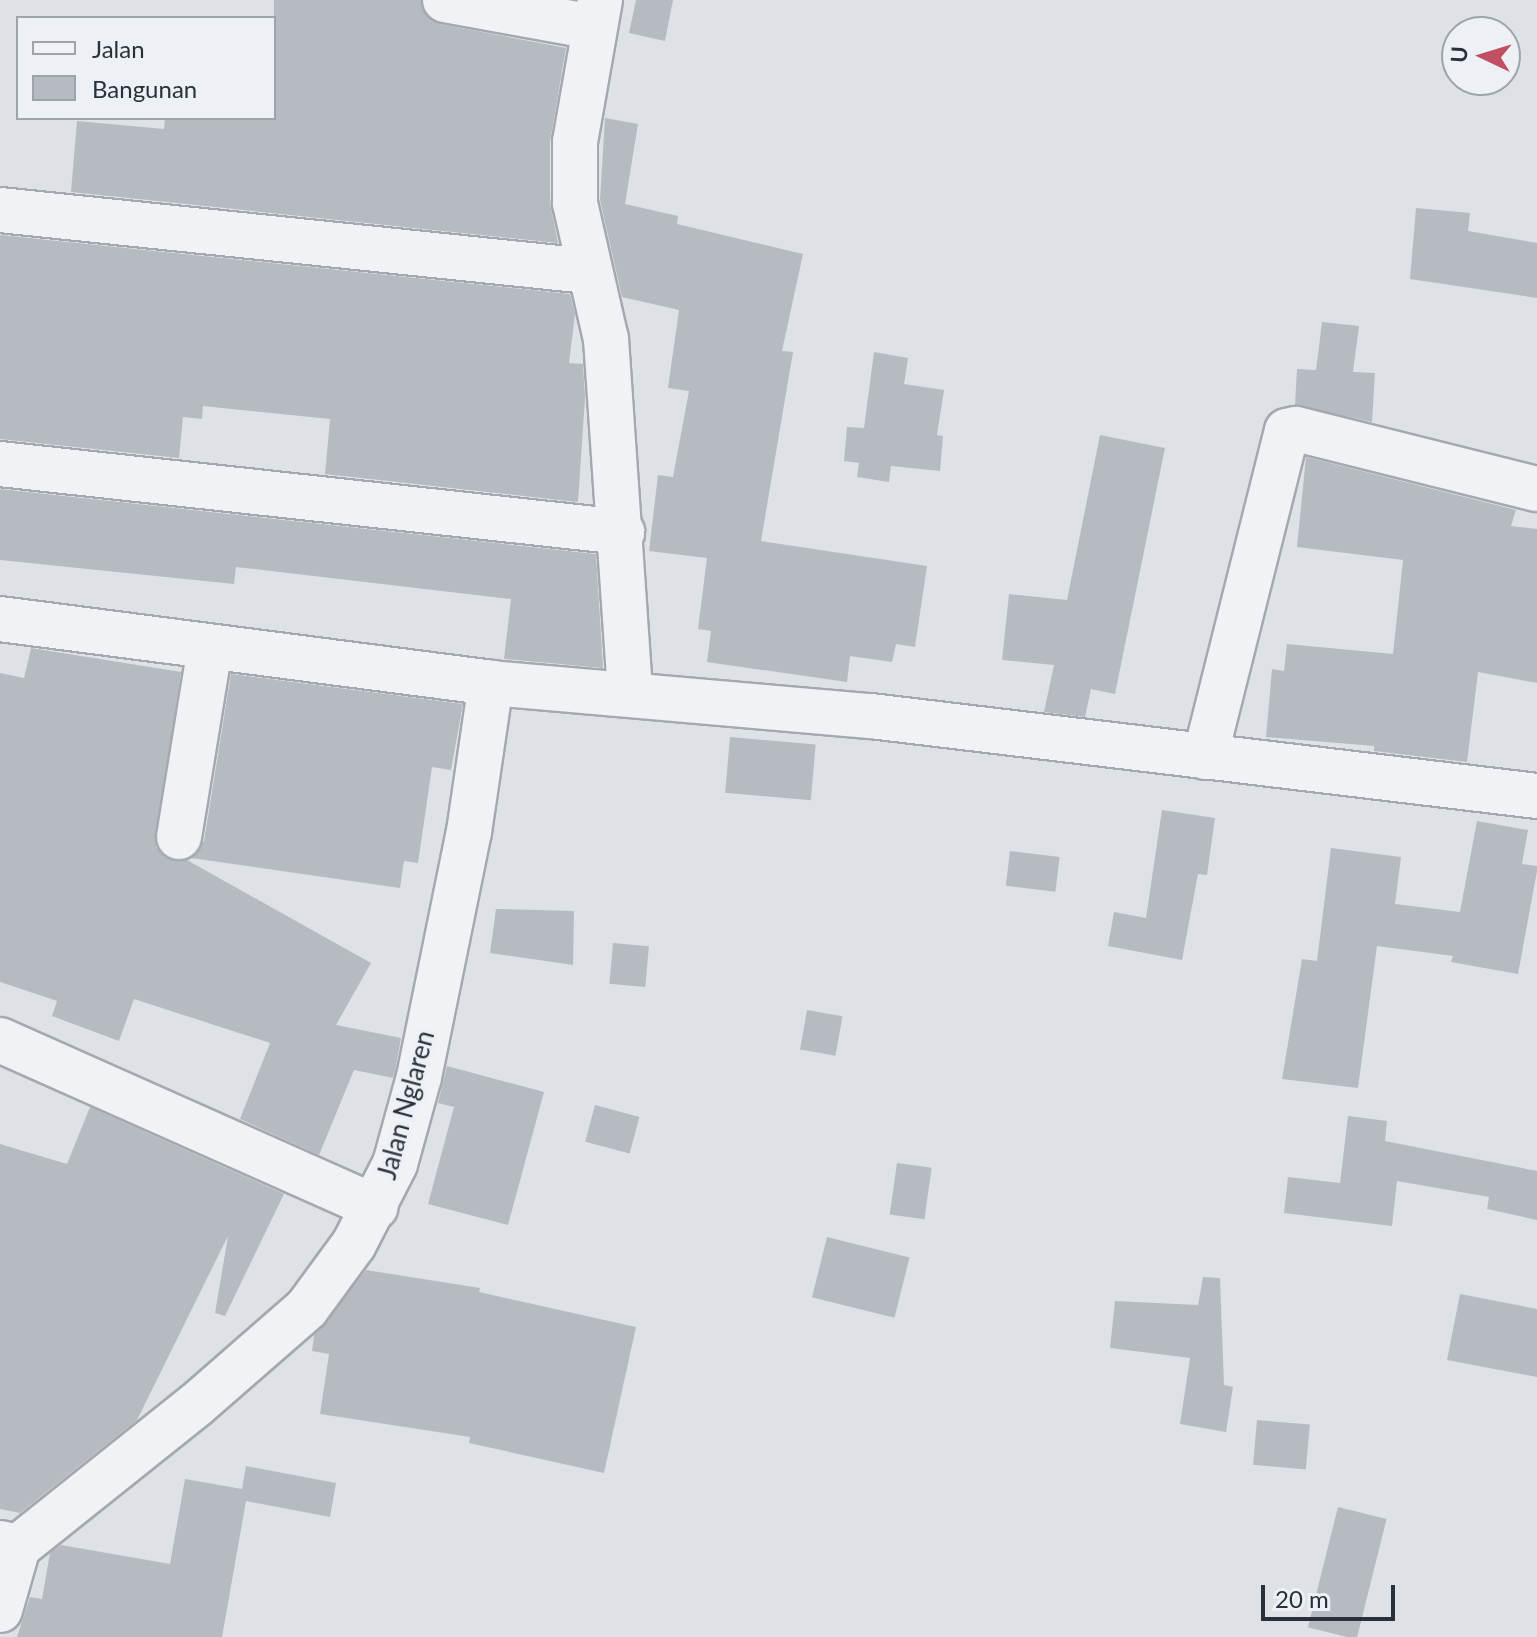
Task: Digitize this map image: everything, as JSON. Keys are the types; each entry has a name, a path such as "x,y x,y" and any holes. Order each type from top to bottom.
{"street":[{"path":"445,0 596,14 575,142 575,203 587,271 606,339 622,532 630,691"},
{"path":"0,210 587,271"},
{"path":"1205,757 1287,431 1296,429 1537,489"},
{"path":"0,464 622,532"},
{"path":"0,619 491,683 630,691 1537,796"},
{"path":"179,837 210,647"},
{"name":"Jalan Nglaren","path":"9,1545 196,1405 307,1308 375,1207 395,1164 419,1077 469,832 491,683"},
{"path":"0,1040 375,1207"},
{"path":"0,1610 9,1545"}],"building":[{"path":"274,0 421,0 428,18 440,24 566,48 550,142 550,203 558,243 71,192 77,121 164,129 165,120 276,120"},
{"path":"636,0 673,0 665,41 629,33"},
{"path":"605,118 638,124 625,204 678,216 677,224 803,254 782,351 793,352 761,541 927,566 915,647 896,644 892,662 850,656 847,682 707,662 711,631 698,629 707,558 649,551 658,475 673,477 689,391 668,388 679,310 622,297 600,200"},
{"path":"1416,208 1470,213 1468,231 1537,243 1537,298 1410,279"},
{"path":"0,235 570,294 575,314 569,363 583,364 585,398 578,502 325,474 330,419 203,406 202,419 183,417 179,458 0,439"},
{"path":"1322,322 1359,326 1353,372 1375,373 1372,422 1295,405 1297,369 1316,370"},
{"path":"874,352 908,358 904,384 944,390 937,435 943,436 940,471 891,466 889,482 857,477 859,463 844,461 847,427 864,428"},
{"path":"1100,435 1165,448 1115,694 1091,689 1085,717 1044,712 1054,665 1002,660 1009,594 1067,600"},
{"path":"1306,457 1516,510 1511,526 1537,529 1537,683 1478,672 1467,762 1374,751 1374,746 1266,737 1272,669 1284,671 1287,644 1393,654 1403,560 1297,547"},
{"path":"0,489 596,554 603,668 504,659 511,599 236,567 234,584 0,560"},
{"path":"31,648 181,672 156,847 164,857 187,860 371,963 336,1025 401,1038 395,1071 393,1078 354,1070 319,1155 240,1119 270,1043 134,999 119,1041 52,1016 57,1001 0,982 0,673 24,678"},
{"path":"231,674 463,704 451,770 432,767 418,863 404,861 400,888 191,858 204,841"},
{"path":"730,737 816,744 811,800 725,793"},
{"path":"1162,810 1215,818 1207,875 1198,874 1182,960 1108,946 1114,912 1146,918"},
{"path":"1477,821 1528,830 1522,864 1537,866 1537,871 1518,974 1451,962 1453,956 1377,946 1358,1088 1282,1079 1302,959 1317,961 1331,848 1401,857 1395,904 1460,912"},
{"path":"1010,851 1060,857 1055,892 1006,886"},
{"path":"496,909 574,911 573,965 490,953"},
{"path":"613,943 649,946 645,987 609,984"},
{"path":"807,1010 842,1016 836,1056 800,1049"},
{"path":"447,1066 544,1092 508,1225 428,1204 454,1107 438,1103"},
{"path":"595,1105 639,1117 630,1154 585,1142"},
{"path":"90,1107 284,1194 225,1316 215,1313 228,1236 137,1420 20,1513 0,1509 0,1144 67,1164"},
{"path":"1348,1116 1387,1121 1385,1141 1537,1171 1537,1220 1487,1209 1489,1197 1397,1181 1392,1226 1284,1213 1288,1177 1340,1183"},
{"path":"897,1163 932,1168 924,1219 890,1214"},
{"path":"827,1237 909,1258 894,1318 812,1297"},
{"path":"366,1270 480,1288 479,1292 636,1327 604,1473 469,1443 470,1437 320,1414 329,1354 312,1351 314,1335"},
{"path":"1203,1277 1220,1278 1224,1385 1233,1387 1226,1432 1180,1424 1190,1358 1110,1348 1115,1301 1198,1305"},
{"path":"1460,1294 1537,1309 1537,1377 1447,1360"},
{"path":"1257,1420 1310,1425 1306,1469 1253,1465"},
{"path":"246,1466 336,1483 330,1517 246,1501 222,1637 17,1637 30,1597 42,1599 50,1553 61,1545 170,1564 185,1479 242,1489"},
{"path":"1338,1507 1387,1519 1357,1637 1308,1627"}]}
